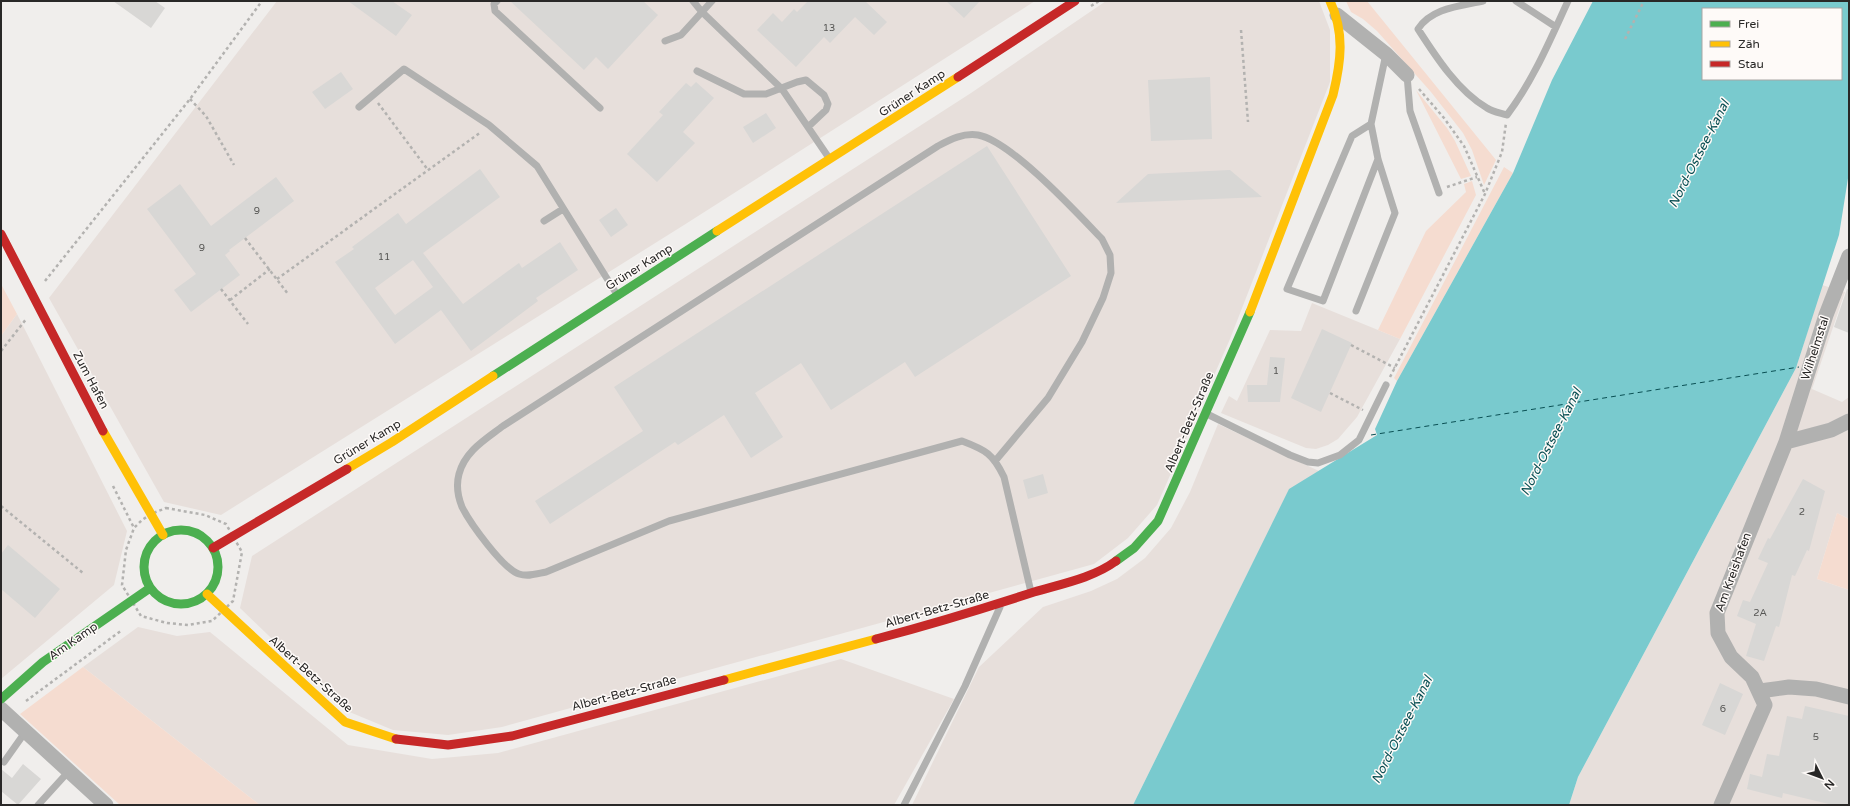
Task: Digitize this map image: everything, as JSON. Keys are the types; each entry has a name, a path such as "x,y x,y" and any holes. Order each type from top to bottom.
{"street":[{"name":"Grüner Kamp","path":"213,548 232,535 392,442 617,295 830,160 1075,1"},
{"name":"Albert-Betz-Straße","path":"207,594 345,722 397,739 448,746 512,736 1002,603 1086,576 1109,566 1134,548 1158,521 1249,315 1333,95 1341,62 1337,15 1330,1"},
{"path":"1337,15 1386,54 1407,75"},
{"name":"Zum Hafen","path":"1,234 111,445 163,535"},
{"name":"Wilhelmstal","path":"1786,442 1826,315 1849,256"},
{"path":"1786,442 1831,430 1849,421"},
{"name":"Am Kreishafen","path":"1721,805 1765,705 1760,691 1752,677 1731,657 1718,633 1717,613 1786,442"},
{"path":"184,530 198,534 206,539 213,548 218,562 217,575 213,586 207,594 194,602 182,605 164,600 150,588 145,576 144,564 147,552 153,542 163,535 173,531 184,530"},
{"name":"Am Kamp","path":"1,699 43,662 150,588"},
{"path":"1760,691 1790,687 1816,689 1849,697"},
{"path":"5,712 106,805"}],"lane":[{"path":"497,1 494,4 495,11 600,108"},
{"path":"694,1 702,12 782,89 830,160"},
{"path":"665,41 681,35 712,1"},
{"path":"1483,1 1435,13 1422,22 1418,29 1434,55 1464,90 1487,109 1507,115 1518,101 1568,1"},
{"path":"1516,1 1556,27"},
{"path":"1356,311 1395,213 1378,159 1371,124 1386,54"},
{"path":"359,107 404,69 489,125 537,166 617,295"},
{"path":"697,71 744,94 766,94 806,80 827,99 828,104 826,110 808,127"},
{"path":"1407,75 1410,111 1439,191"},
{"path":"1371,124 1352,136 1287,289 1323,301 1378,159"},
{"path":"996,460 1048,398 1082,342 1104,298 1111,273 1110,255 1102,239 1015,155 995,140 978,135 965,135 953,138 938,146 503,426 472,450 464,461 459,475 457,492 462,508 484,540 504,565 518,574 530,576 546,572 669,521 935,447 962,441 980,448 996,460 1004,477 1031,594"},
{"path":"544,221 563,209"},
{"path":"1206,413 1290,455 1308,462 1318,463 1340,455 1359,440 1386,385"},
{"path":"904,804 965,686 1002,603"},
{"path":"4,762 26,731"},
{"path":"38,805 69,771"}],"path":[{"path":"33,295 190,99 262,1"},
{"path":"1625,39 1644,1"},
{"path":"1241,30 1248,122"},
{"path":"1407,75 1444,118 1464,146 1485,194"},
{"path":"372,96 428,170"},
{"path":"190,99 206,116 234,165"},
{"path":"1386,385 1485,194 1502,152 1507,115"},
{"path":"277,279 489,125"},
{"path":"1439,191 1477,177"},
{"path":"246,238 288,294"},
{"path":"230,300 270,269"},
{"path":"221,289 248,324"},
{"path":"1,351 38,305"},
{"path":"1351,345 1395,368"},
{"path":"1330,393 1371,414"},
{"path":"1,506 84,573"},
{"path":"166,508 205,515 226,524 232,535 242,552 232,601 212,621 188,625 167,623 141,616 122,584 126,550 134,528 151,514 166,508"},
{"path":"135,621 141,616"},
{"path":"5,712 128,625"}],"shaded area":[{"path":"277,1 1035,1 684,225 221,515 164,502 49,298"},
{"path":"1106,1 1319,1 1330,30 1330,82 1230,339 1157,505 1128,538 1094,564 502,727 448,735 393,730 347,711 240,608 252,556 971,93"},
{"path":"1346,1 1367,1 1496,160 1484,185 1472,150 1463,133 1431,92 1377,31 1363,19 1351,12"},
{"path":"1416,90 1447,128 1455,141 1471,176 1461,179"},
{"path":"1504,167 1513,173 1397,381 1394,378"},
{"path":"1472,181 1476,195 1400,339 1378,330 1426,231 1466,192 1464,184"},
{"path":"1,284 17,314 1,336"},
{"path":"1822,285 1845,292 1812,389 1842,402 1849,397 1849,519 1837,513 1817,579 1849,590 1849,805 1569,805 1578,777 1796,368"},
{"path":"1312,303 1400,339 1357,417 1338,439 1328,445 1316,449 1306,448 1221,413 1229,396 1237,401 1270,330 1301,331"},
{"path":"17,314 127,531 114,585 1,679 1,336"},
{"path":"1218,424 1319,471 1289,490 1133,805 912,805 979,667 1043,607 1091,591 1117,579 1145,558 1171,528 1190,492"},
{"path":"1837,513 1849,519 1849,590 1817,579"},
{"path":"138,627 177,636 210,632 348,745 432,759 498,753 841,659 954,699 894,805 260,805 83,667"},
{"path":"83,667 260,805 120,805 20,714"}],"water":[{"name":"Nord-Ostsee-Kanal","path":"1593,1 1849,1 1849,172 1839,235 1796,368 1578,777 1569,805 1133,805 1289,489 1377,435 1375,429 1397,381 1513,173 1552,80"}],"building":[{"path":"113,1 155,1 165,8 151,28"},
{"path":"348,1 392,1 412,15 396,36"},
{"path":"510,1 643,1 658,15 608,69 596,57 584,70"},
{"path":"808,1 865,1 887,22 874,35 855,17 830,43 824,37 796,67 757,30 773,13 782,22 794,9 797,12"},
{"path":"946,1 980,1 964,18"},
{"path":"341,72 353,89 325,109 312,92"},
{"path":"1210,77 1212,139 1151,141 1148,80"},
{"path":"696,82 714,98 683,132 695,143 657,182 627,154 663,115 659,112 686,83 691,87"},
{"path":"766,113 776,128 753,143 743,127"},
{"path":"987,146 1071,276 915,377 905,362 831,410 801,363 755,393 783,437 751,458 724,415 678,445 675,442 550,524 535,501 643,431 614,387"},
{"path":"480,169 500,197 423,253 463,304 519,263 522,268 560,242 578,270 536,298 538,301 471,351 441,310 395,344 335,262 354,249 352,247 398,213 406,224","holes":["413,260 433,287 395,315 375,288"]},
{"path":"1230,170 1262,197 1116,203 1148,174"},
{"path":"276,177 294,201 229,250 230,251 225,255 240,275 191,312 174,290 196,274 147,209 180,184 211,226"},
{"path":"616,208 628,225 611,237 599,220"},
{"path":"1847,289 1849,290 1849,333 1834,327"},
{"path":"1322,329 1352,343 1321,412 1291,398"},
{"path":"1270,357 1285,358 1280,402 1248,402 1247,385 1267,385"},
{"path":"1043,474 1048,493 1028,499 1023,480"},
{"path":"1803,479 1825,491 1809,551 1807,550 1795,576 1792,575 1779,627 1776,626 1764,661 1746,656 1756,624 1737,616 1743,600 1750,602 1768,563 1758,559 1768,538 1770,539"},
{"path":"8,545 60,589 35,618 1,589 1,554"},
{"path":"1720,683 1743,694 1725,735 1702,725"},
{"path":"1805,706 1849,716 1849,805 1833,805 1783,793 1782,798 1747,789 1750,774 1762,777 1767,754 1779,756 1787,716 1802,719"},
{"path":"23,764 41,779 18,805 1,791 1,769 12,778"}],"ferry route":[{"path":"1371,435 1799,367"}],"traffic: fast":[{"path":"493,376 717,231"},
{"path":"1116,561 1134,548 1158,521 1250,312"},
{"path":"181,530 195,533 207,541 215,553 218,567 215,581 207,593 195,601 181,604 167,601 155,593 147,581 144,567 147,553 155,541 167,533 181,530"},
{"path":"1,699 43,662 150,588"}],"traffic: slow":[{"path":"1250,312 1333,95 1340,59 1340,36 1335,13 1330,1"},
{"path":"717,231 958,77"},
{"path":"347,469 392,442 493,376"},
{"path":"103,431 163,535"},
{"path":"207,594 345,722 396,739"},
{"path":"724,680 876,639"}],"traffic: jam":[{"path":"958,77 1075,1"},
{"path":"1,234 103,431"},
{"path":"213,548 347,469"},
{"path":"876,639 955,617 1076,580 1097,572 1116,561"},
{"path":"396,739 448,745 512,736 724,680"}]}
